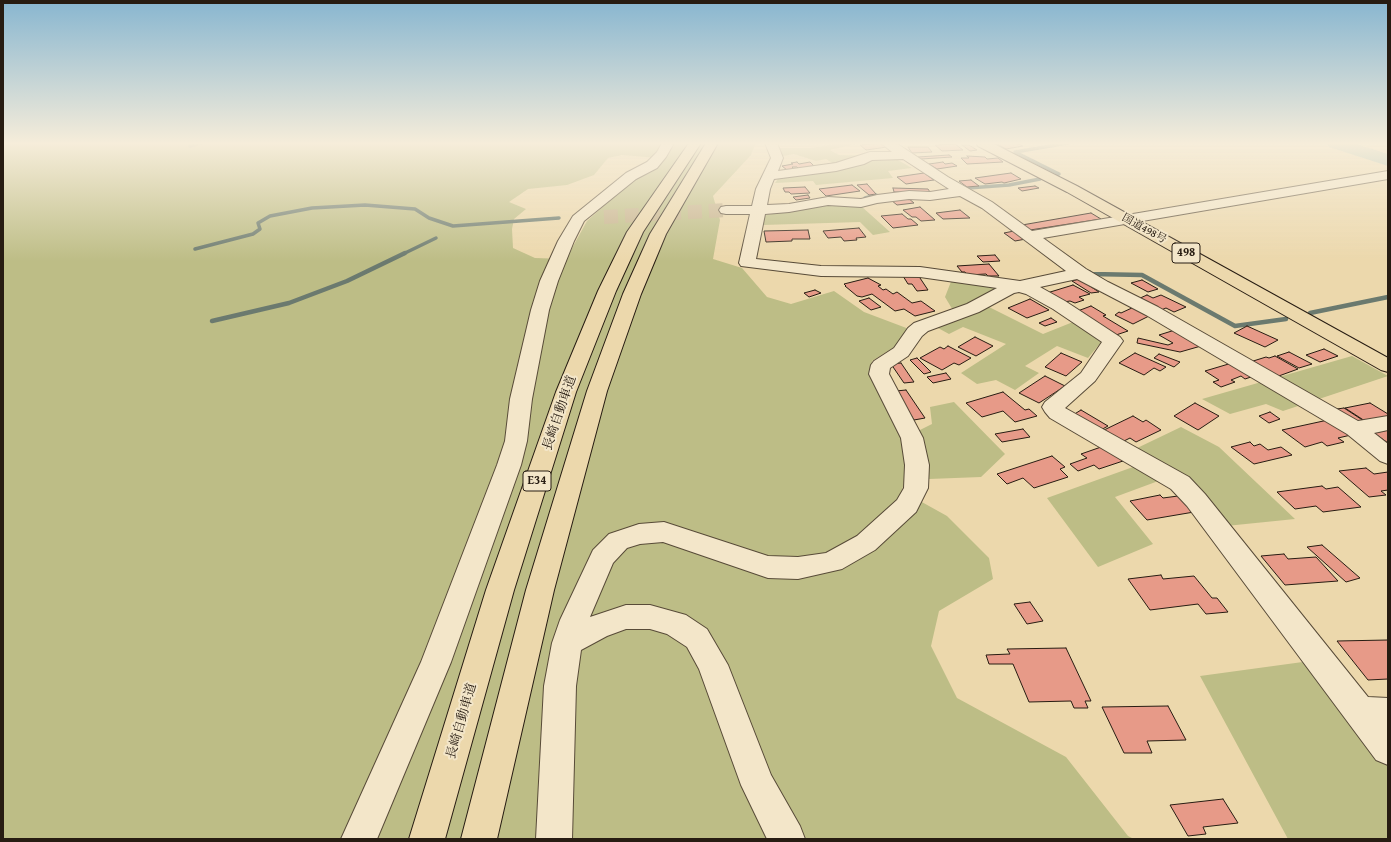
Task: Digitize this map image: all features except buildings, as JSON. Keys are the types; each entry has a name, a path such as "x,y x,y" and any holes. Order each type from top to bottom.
{"highway":[{"name":"長崎自動車道","path":"427,839 500,590 566,392 607,291 635,232 668,182"},
{"name":"E34","path":"480,839 540,590 597,391 632,294 658,234 688,182"},
{"name":"国道498号","path":"1059,182 1388,366"}],"street":[{"path":"359,839 436,662 509,465 516,441 521,399 540,310 550,280 566,241 578,219 623,182"},
{"path":"767,182 764,189 747,263 821,271 920,272 1018,286 1032,290 1059,305 1113,341 1088,378 1053,407 1058,414 1180,483 1211,517 1311,650 1374,712 1388,749"},
{"path":"947,182 987,206 1080,273 1102,286 1152,311 1355,429 1388,456"},
{"path":"1029,236 1345,182"},
{"path":"726,210 788,208 828,201 861,203 877,199 909,195 954,193 962,190"},
{"path":"578,219 604,217"},
{"path":"554,839 560,686 567,643 574,620 602,557 618,541 639,534 664,532 768,567 798,568 832,562 866,543 907,506 916,488 917,465 912,438 879,374 881,365 901,352 915,332 921,327 974,308 1008,289 1080,273"},
{"path":"1355,429 1388,423"},
{"path":"567,643 597,627 626,617 650,617 676,624 697,638 713,665 758,785 787,839"}],"green space":[{"path":"3,182 574,182 567,185 528,189 509,202 526,209 514,219 512,229 513,248 535,258 566,259 587,221 631,182 726,182 713,196 720,220 713,259 742,268 767,297 791,304 834,291 864,312 909,329 896,346 872,361 871,378 905,438 909,460 902,491 947,516 989,558 993,579 939,611 931,646 957,698 1066,757 1128,836 1134,839 3,839"},
{"path":"814,182 846,182 816,185"},
{"path":"827,203 861,206 890,232 873,235 860,222 763,225 762,216"},
{"path":"952,279 1001,287 979,302 1043,334 1073,322 1103,340 1088,358 1057,346 1025,366 1039,373 1015,390 996,380 977,384 961,373 1006,344 963,327 949,334 927,322 954,312 945,297"},
{"path":"1352,356 1388,376 1283,411 1266,404 1230,414 1202,399"},
{"path":"954,402 1005,454 981,477 929,479 916,432 932,424 930,407"},
{"path":"1181,427 1219,447 1295,519 1226,526 1197,485 1133,450"},
{"path":"1133,467 1161,480 1115,497 1153,544 1098,567 1047,498"},
{"path":"1310,661 1388,721 1388,839 1288,839 1200,676"}],"waterway":[{"path":"968,188 1009,185 1023,182"},
{"path":"865,198 876,195"},
{"path":"195,249 253,234 260,229 258,223 270,216 312,208 365,205 415,209 429,218 453,226 559,218"},
{"path":"403,254 436,238"},
{"path":"212,321 289,303 347,281 405,253"},
{"path":"1089,272 1092,274 1142,275 1235,326 1286,319"},
{"path":"1310,313 1388,297"}],"tunnel":[{"path":"604,217 726,210"}]}
